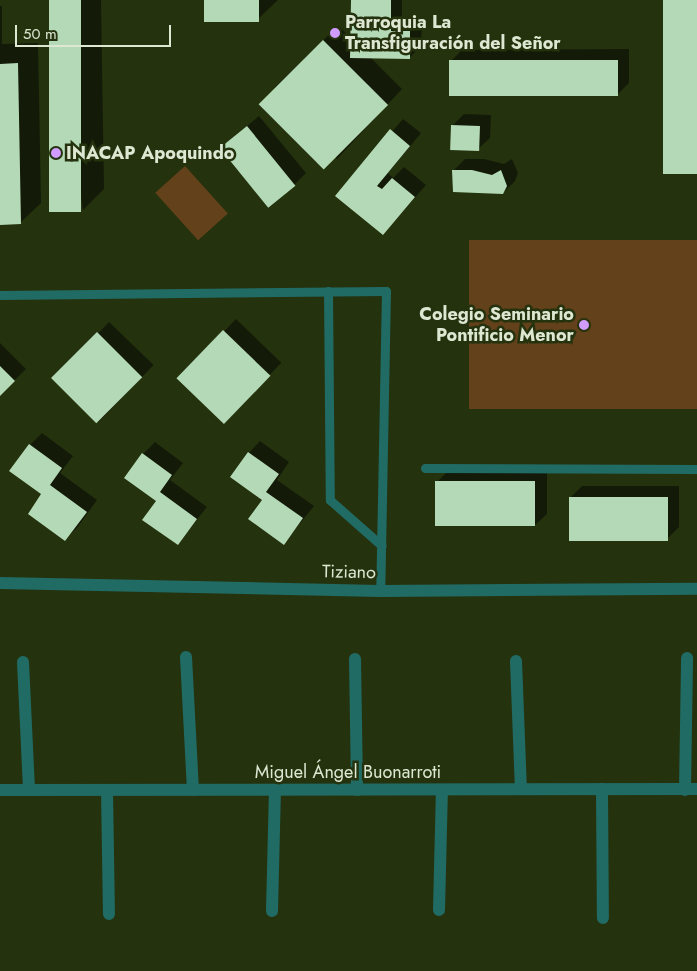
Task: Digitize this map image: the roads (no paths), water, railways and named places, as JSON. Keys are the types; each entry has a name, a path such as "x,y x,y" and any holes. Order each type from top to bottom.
{"street":[{"name":"Tiziano","path":"0,583 380,591 697,589"},
{"path":"186,657 193,790"},
{"path":"687,658 691,790"},
{"path":"355,659 358,790"},
{"path":"516,661 522,789"},
{"path":"23,662 29,790"},
{"path":"602,789 603,918"},
{"name":"Miguel Ángel Buonarroti","path":"0,790 691,790"},
{"path":"107,790 109,914"},
{"path":"272,911 276,790"},
{"path":"439,910 442,790"}],"lane":[{"path":"328,291 330,500 382,546"},
{"path":"0,295 386,291 380,591"},
{"path":"426,468 697,469"}],"place":[{"name":"Parroquia La Transfiguración del Señor","path":"335,33"},
{"name":"INACAP Apoquindo","path":"56,153"},
{"name":"Colegio Seminario Pontificio Menor","path":"584,325"}]}
